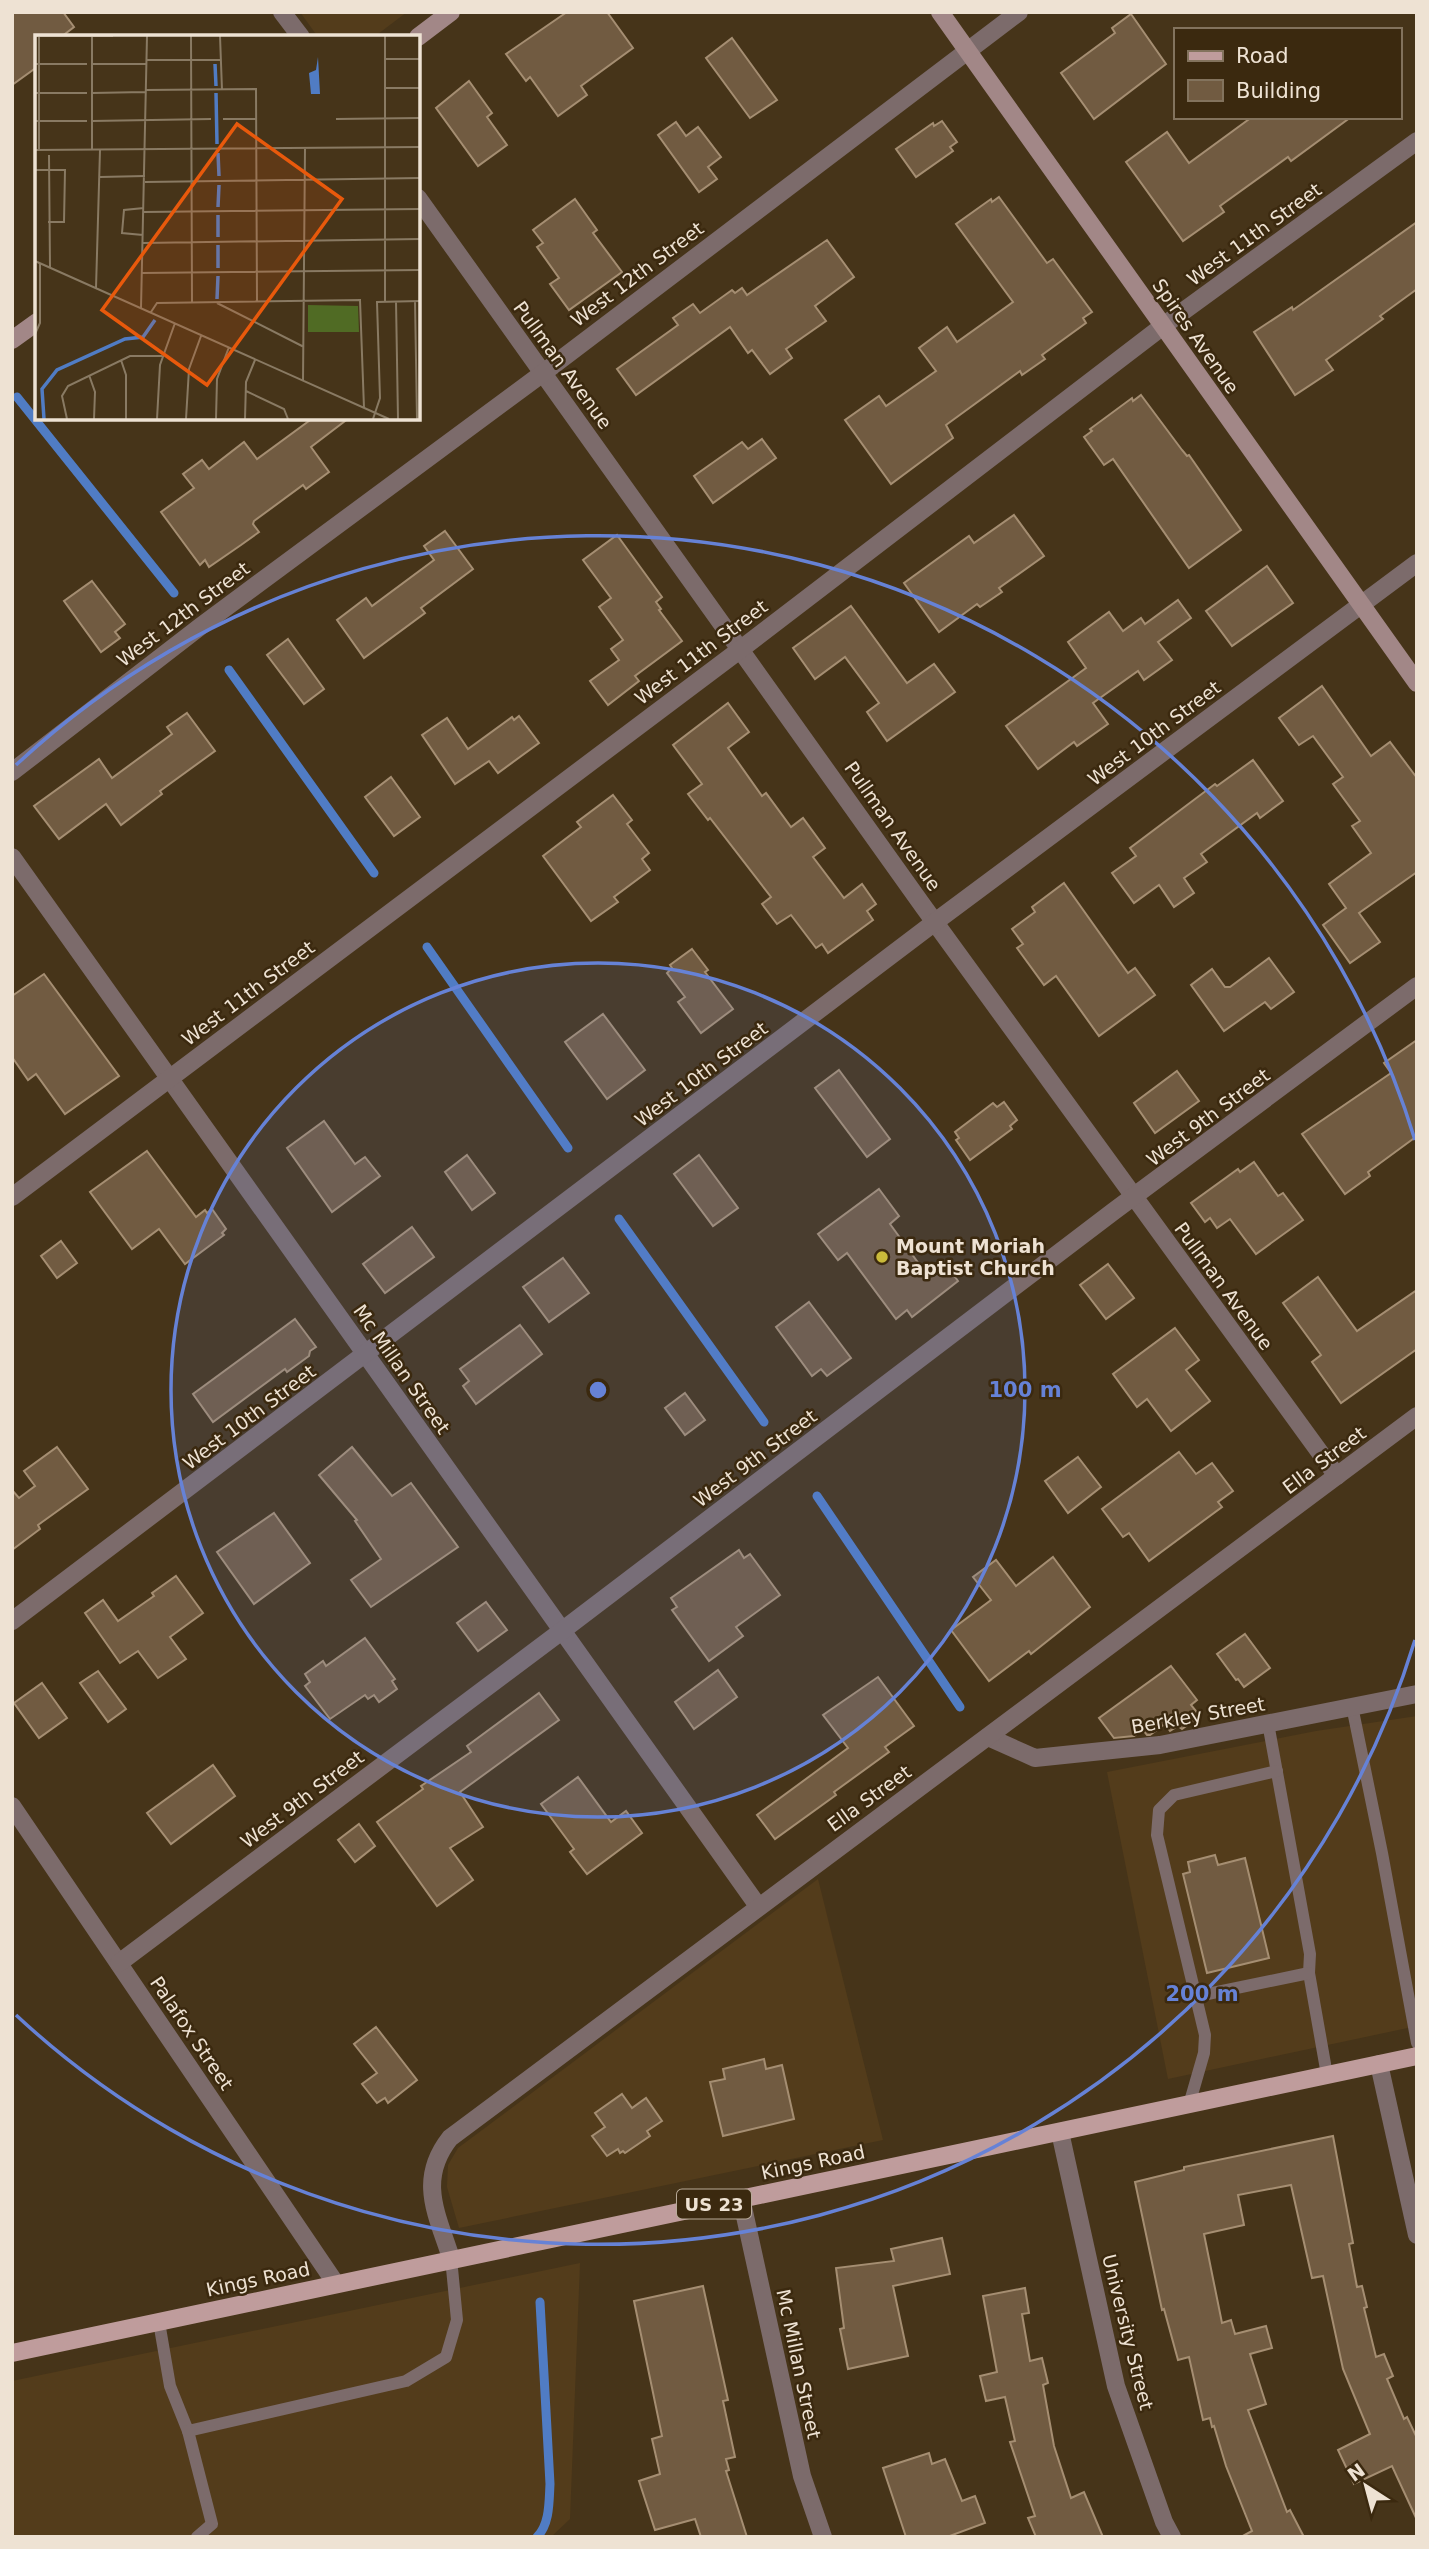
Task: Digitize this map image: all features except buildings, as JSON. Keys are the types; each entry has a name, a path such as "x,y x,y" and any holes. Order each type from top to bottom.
{"main road":[{"path":"420,35 451,12"},
{"name":"Spires Avenue","path":"940,12 1417,683"},
{"path":"12,340 35,323"},
{"name":"Kings Road","path":"12,2353 1417,2056"}],"street":[{"path":"282,12 299,35"},
{"name":"West 12th Street","path":"12,772 201,626 542,373 1019,12"},
{"name":"West 11th Street","path":"12,1197 741,649 1163,326 1417,141"},
{"name":"Pullman Avenue","path":"420,201 935,922 1337,1476"},
{"name":"West 10th Street","path":"12,1621 935,922 1417,563"},
{"name":"Mc Millan Street","path":"12,857 758,1906"},
{"name":"West 9th Street","path":"119,1963 1114,1211 1417,986"},
{"name":"Ella Street","path":"451,2259 432,2198 430,2182 440,2151 450,2138 1417,1416"},
{"name":"Berkley Street","path":"988,1737 1035,1758 1160,1745 1417,1694"},
{"name":"Palafox Street","path":"12,1806 335,2284"},
{"path":"1379,2064 1417,2235"},
{"name":"University Street","path":"1060,2132 1116,2386 1172,2537"},
{"name":"Mc Millan Street","path":"741,2198 802,2476 823,2537"}],"lane":[{"path":"1352,1706 1417,2043"},
{"path":"1268,1723 1310,1954 1309,1973 1327,2075"},
{"path":"1189,2105 1204,2053 1205,2035 1198,1996 1157,1835 1159,1810 1174,1795 1277,1771"},
{"path":"1198,1996 1309,1973"},
{"path":"188,2431 406,2381 446,2357 457,2320 451,2259"},
{"path":"159,2322 170,2386 188,2431 212,2524 197,2537"}],"shaded area":[{"path":"300,12 407,12 377,35 317,35"},
{"path":"1417,1716 1417,2026 1168,2079 1107,1772 1316,1731"},
{"path":"818,1879 883,2140 459,2228 447,2187 448,2165 458,2148"},
{"path":"580,2263 570,2519 551,2537 12,2537 12,2381"}],"waterway":[{"path":"17,397 35,419"},
{"path":"35,420 174,593"},
{"path":"229,670 374,873"},
{"path":"427,947 568,1148"},
{"path":"619,1219 764,1422"},
{"path":"817,1496 960,1707"},
{"path":"537,2537 547,2519 550,2484 540,2302"}],"place":[{"name":"Mount Moriah Baptist Church","path":"882,1257"}]}
